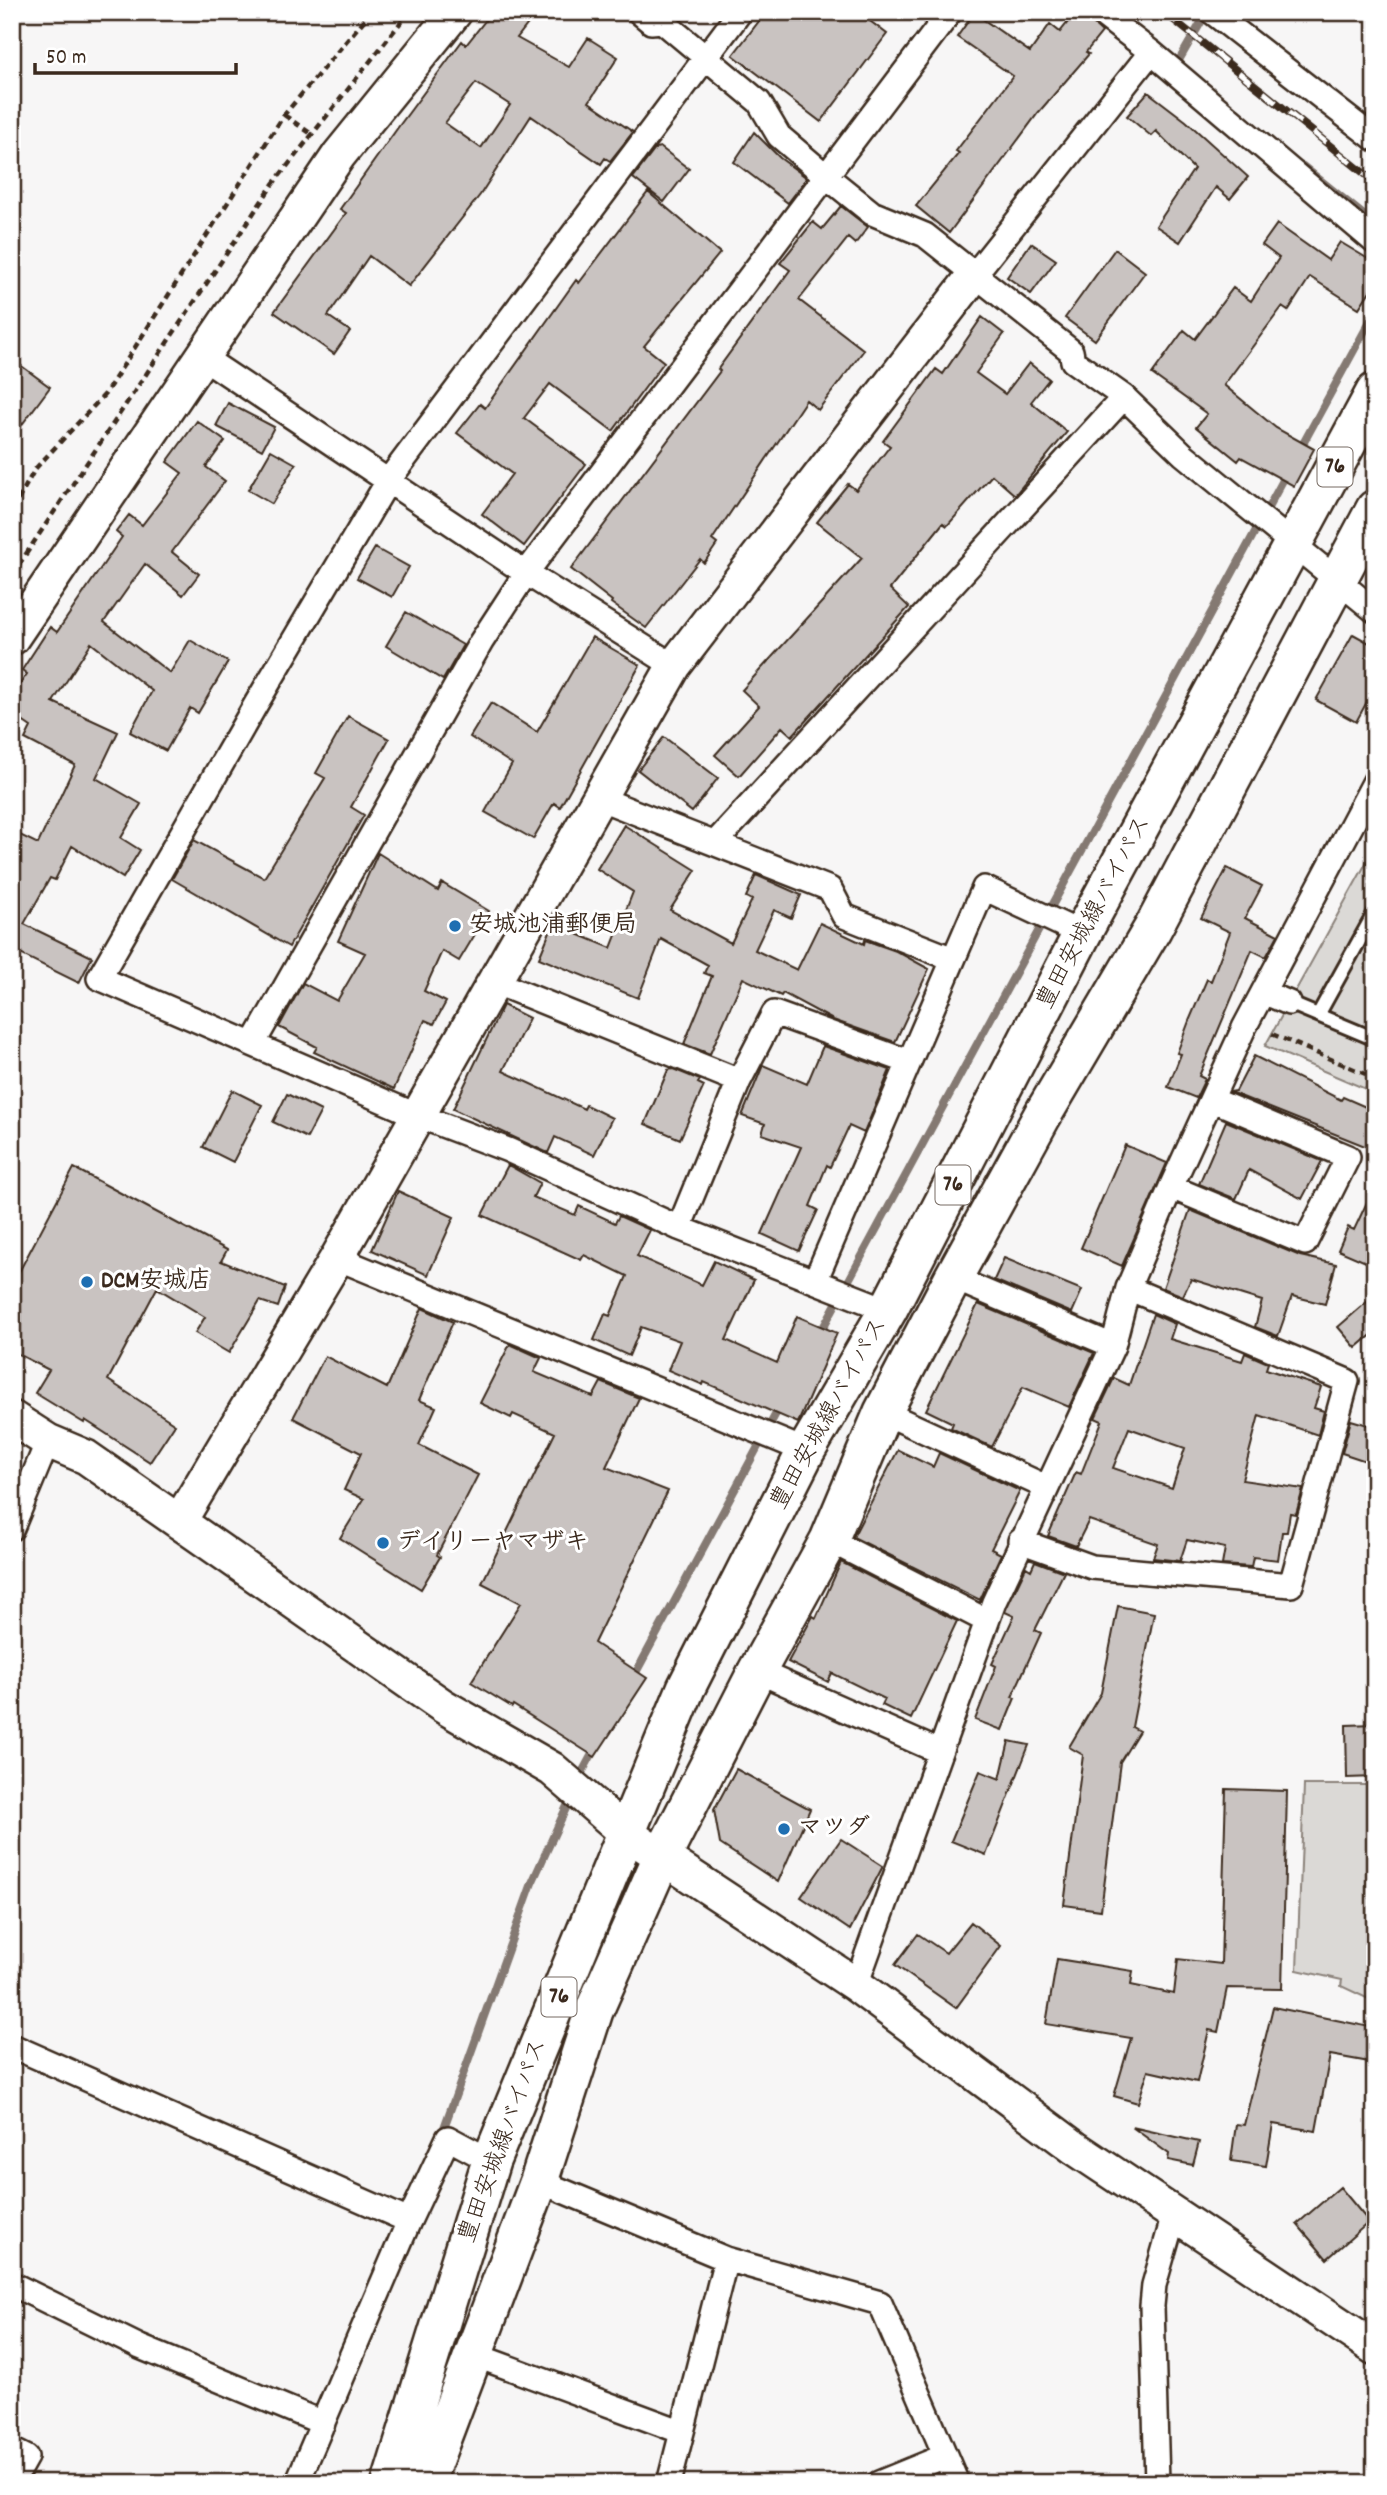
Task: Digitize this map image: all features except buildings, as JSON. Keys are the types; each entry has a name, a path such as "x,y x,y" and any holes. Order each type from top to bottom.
{"main road":[{"name":"豊田安城線バイパス","path":"391,2483 491,2161 686,1688 806,1451 888,1310 1082,934 1375,391"},
{"name":"豊田安城線バイパス","path":"425,2483 539,2181 594,2011 662,1857 757,1671 828,1540 883,1412 953,1278 1042,1116 1153,928 1375,509"}],"street":[{"path":"12,638 339,155 455,12"},
{"path":"639,12 651,22 662,21 759,102 779,136 872,213 925,236 1071,351 1073,361 1124,397 1183,454 1375,611"},
{"path":"740,12 388,481 99,978 416,1115 508,1150 679,1228 888,1310"},
{"path":"253,1044 481,642 526,573 950,12"},
{"path":"1098,12 1151,52 1375,242"},
{"path":"1217,14 1375,139"},
{"path":"179,1522 337,1258 416,1115 601,799 674,666 975,274 1151,52"},
{"path":"201,356 526,573 674,666"},
{"path":"716,842 1124,397"},
{"path":"856,1984 987,1621 1020,1541 1113,1346 1128,1288 1171,1187 1263,992 1375,781"},
{"path":"601,799 830,889 844,916 953,959"},
{"path":"815,1281 985,888 1082,934"},
{"path":"494,982 739,1081"},
{"path":"1263,992 1289,1003"},
{"path":"679,1228 739,1081 774,1013 909,1062"},
{"path":"1171,1187 1305,1242 1348,1157 1213,1100"},
{"path":"337,1258 806,1451"},
{"path":"953,1278 1113,1346"},
{"path":"1020,1541 1091,1567 1291,1585 1347,1381 1128,1288"},
{"path":"883,1412 1046,1487"},
{"path":"12,1418 48,1441 86,1457 443,1706 552,1769 626,1833 856,1984 1075,2148 1375,2348"},
{"path":"12,1528 48,1441"},
{"path":"828,1540 987,1621"},
{"path":"757,1671 940,1752"},
{"path":"12,2046 409,2221"},
{"path":"297,2483 409,2221 448,2138 491,2161"},
{"path":"539,2181 726,2259 880,2303 957,2483"},
{"path":"1157,2483 1152,2306 1154,2285 1174,2215"},
{"path":"669,2483 680,2431 726,2259"},
{"path":"12,2284 140,2347 323,2423"},
{"path":"472,2354 680,2431"},
{"path":"12,2450 26,2458 12,2482"},
{"path":"878,2483 945,2456"}],"lane":[{"path":"1318,1015 1375,912"},
{"path":"1289,1003 1375,1039"}],"path":[{"path":"12,511 35,469 105,394 284,115 371,12"},
{"path":"12,575 274,184 409,12"},
{"path":"284,115 339,155"},
{"path":"1272,1034 1375,1078"}],"shaded area":[{"path":"1375,847 1375,1093 1265,1046"},
{"path":"1304,1785 1375,1785 1375,2002 1341,1986 1342,1980 1297,1970"}],"waterway":[{"path":"1185,69 1178,62 1207,12"},
{"path":"1303,166 1375,224"},
{"path":"1299,451 1375,312"},
{"path":"818,1337 1288,471"},
{"path":"633,1678 780,1406"},
{"path":"578,1780 597,1745"},
{"path":"441,2136 532,1883 572,1795"}],"railway":[{"path":"1164,12 1375,182"}],"place":[{"name":"安城池浦郵便局","path":"455,926"},
{"name":"DCM安城店","path":"87,1282"},
{"name":"デイリーヤマザキ","path":"383,1543"},
{"name":"マツダ","path":"784,1829"}]}
